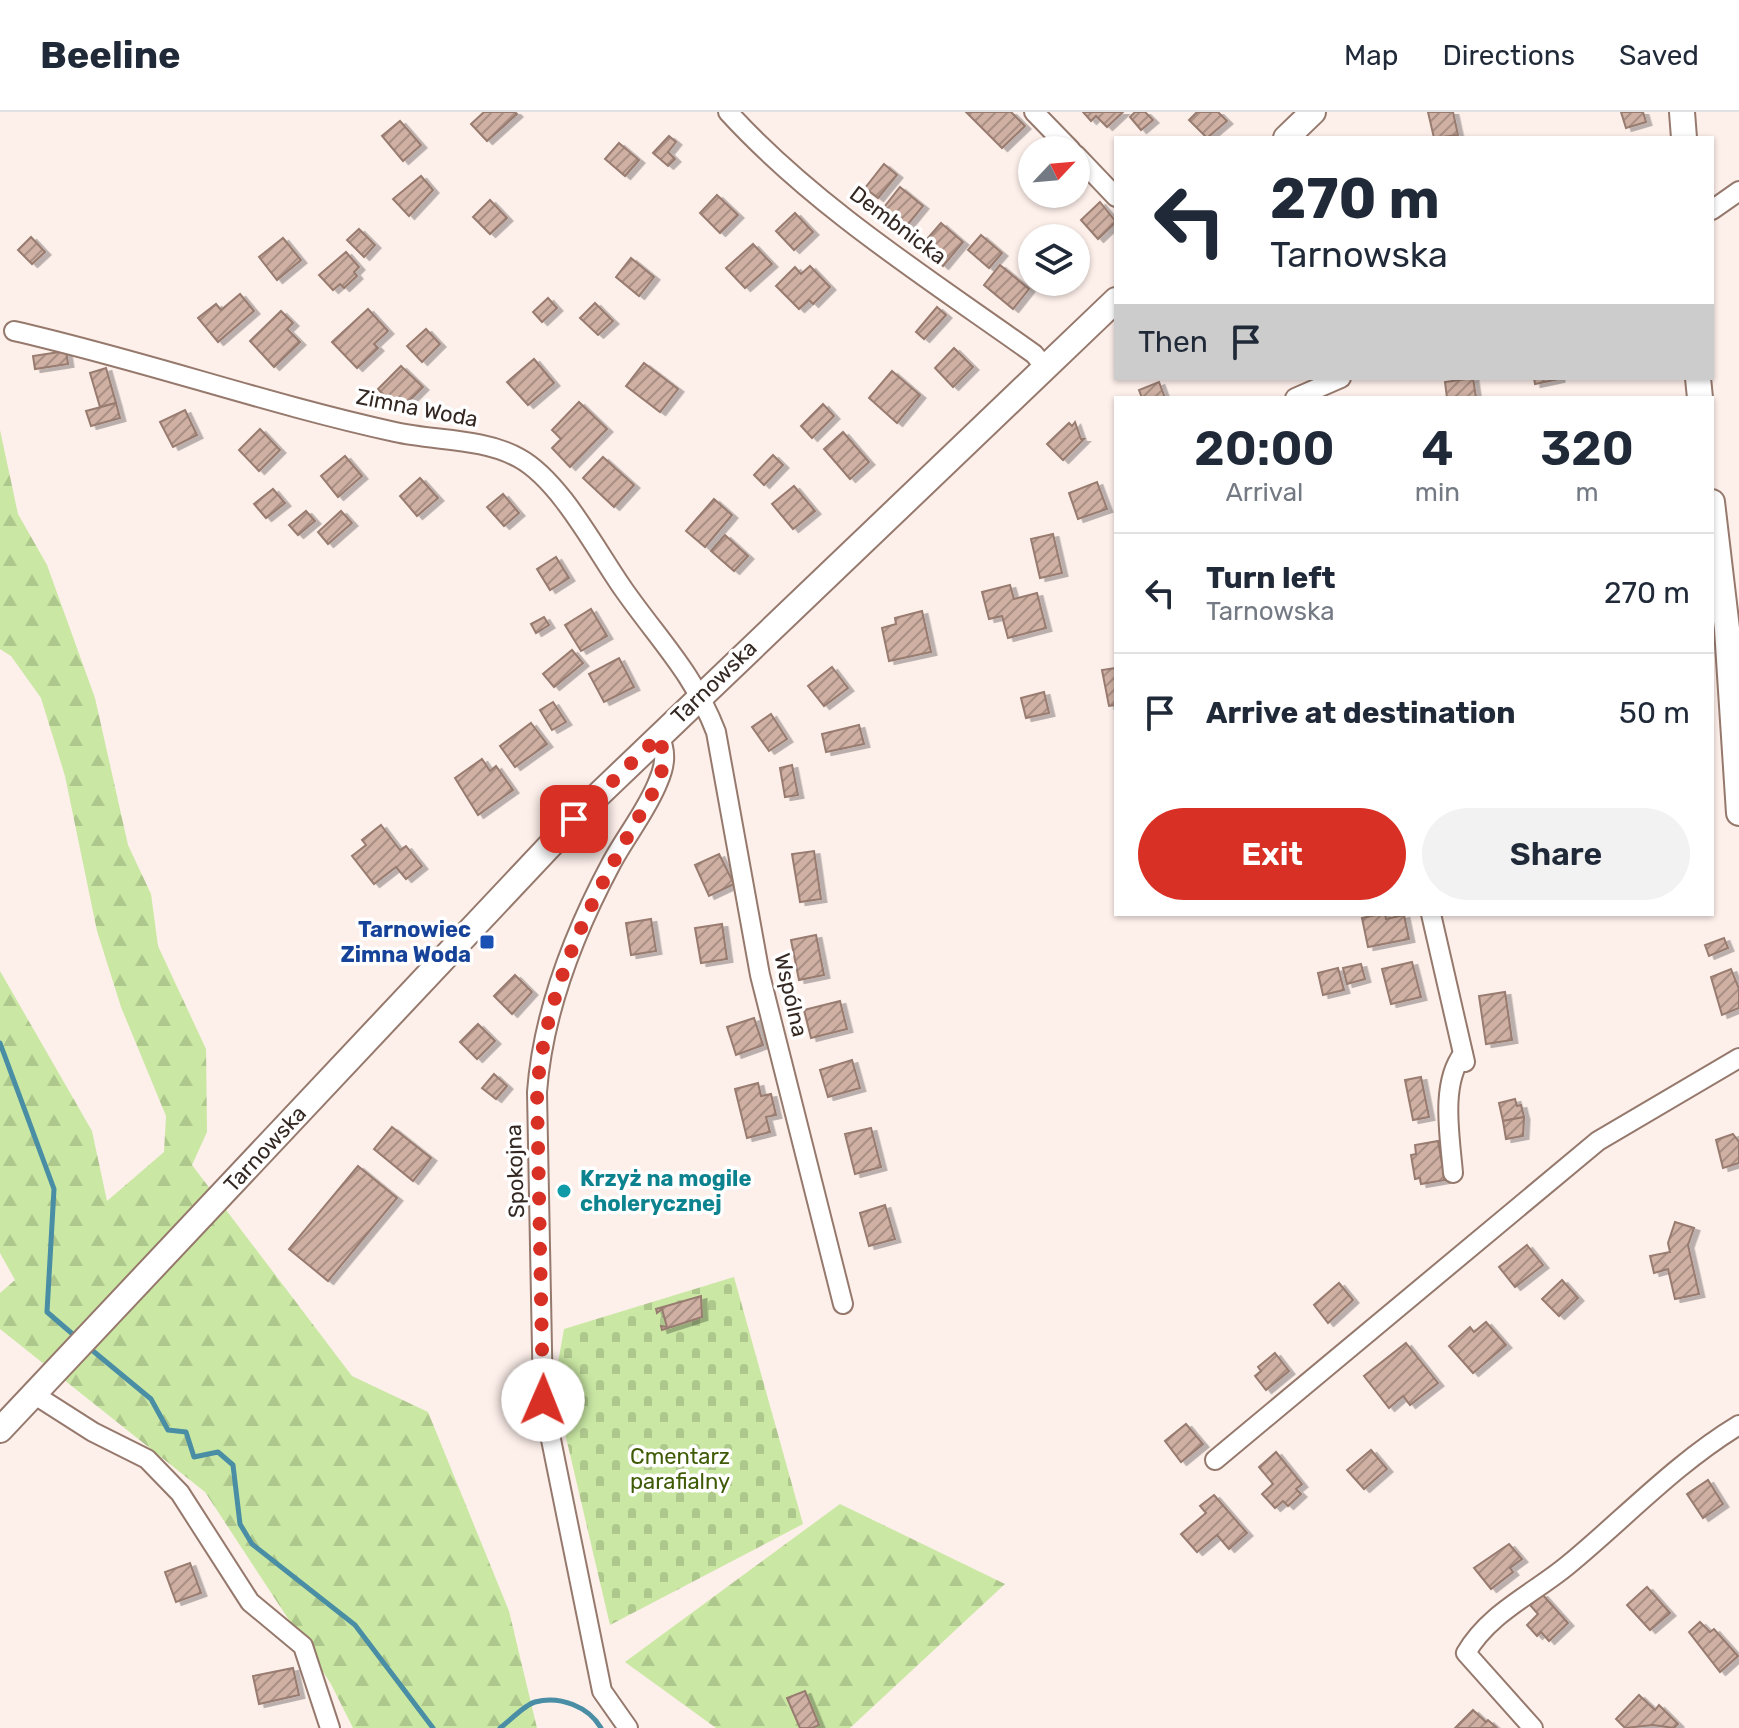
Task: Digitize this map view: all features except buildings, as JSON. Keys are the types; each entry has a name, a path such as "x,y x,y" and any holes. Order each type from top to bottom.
{"main road":[{"path":"1288,136 1313,112"},
{"path":"1682,112 1684,136"},
{"name":"Tarnowska","path":"0,1430 482,916 659,736 1114,302"},
{"path":"1714,519 1727,629 1739,813"}],"street":[{"name":"Dembnicka","path":"728,112 796,177 902,260 1034,354 1045,367"},
{"path":"1034,112 1057,136"},
{"path":"1090,170 1114,195"},
{"path":"1714,209 1739,191"},
{"name":"Zimna Woda","path":"14,331 101,351 396,432 493,447 521,459 545,480 583,527 624,590 702,694"},
{"path":"1302,396 1333,387"},
{"name":"Wspólna","path":"702,694 716,732 760,975 843,1304"},
{"name":"Spokojna","path":"628,1728 602,1691 543,1400 537,1092 539,1056 579,925 658,784 665,759 659,736"},
{"path":"1431,916 1464,1058 1454,1066 1449,1120 1453,1173"},
{"path":"1215,1460 1598,1141 1739,1058"},
{"path":"35,1395 93,1432 147,1459 180,1493 250,1602 303,1646 330,1728"},
{"path":"1533,1728 1466,1653 1477,1633 1558,1574 1683,1465 1739,1425"}],"green space":[{"path":"0,430 18,514 47,565 95,698 128,845 151,894 158,946 206,1049 207,1132 192,1165 352,1376 428,1412 509,1611 537,1728 353,1728 331,1684 205,1492 0,1329 0,1293 15,1280 0,1253 0,971 92,1131 107,1201 164,1152 166,1116 121,1007 97,931 65,776 41,698 11,656 0,649"},
{"name":"Cmentarz parafialny","path":"734,1277 803,1524 610,1625 554,1386 564,1329"},
{"path":"840,1504 1005,1584 850,1728 716,1728 625,1662"}],"waterway":[{"name":"Zimna Woda","path":"0,1043 54,1189 47,1312 76,1337"},
{"name":"Zimna Woda","path":"87,1346 151,1399 168,1430 186,1432 194,1457 218,1452 233,1465 240,1524 252,1544 355,1625 433,1728"},
{"name":"Zimna Woda","path":"500,1728 531,1704 545,1700 573,1704 589,1714 601,1728"}],"place":[{"name":"Tarnowiec Zimna Woda","path":"487,942"},
{"name":"Krzyż na mogile cholerycznej","path":"564,1191"}],"route":[{"path":"543,1400 537,1092 539,1056 579,925 658,784 665,759 659,736 574,819"}]}
